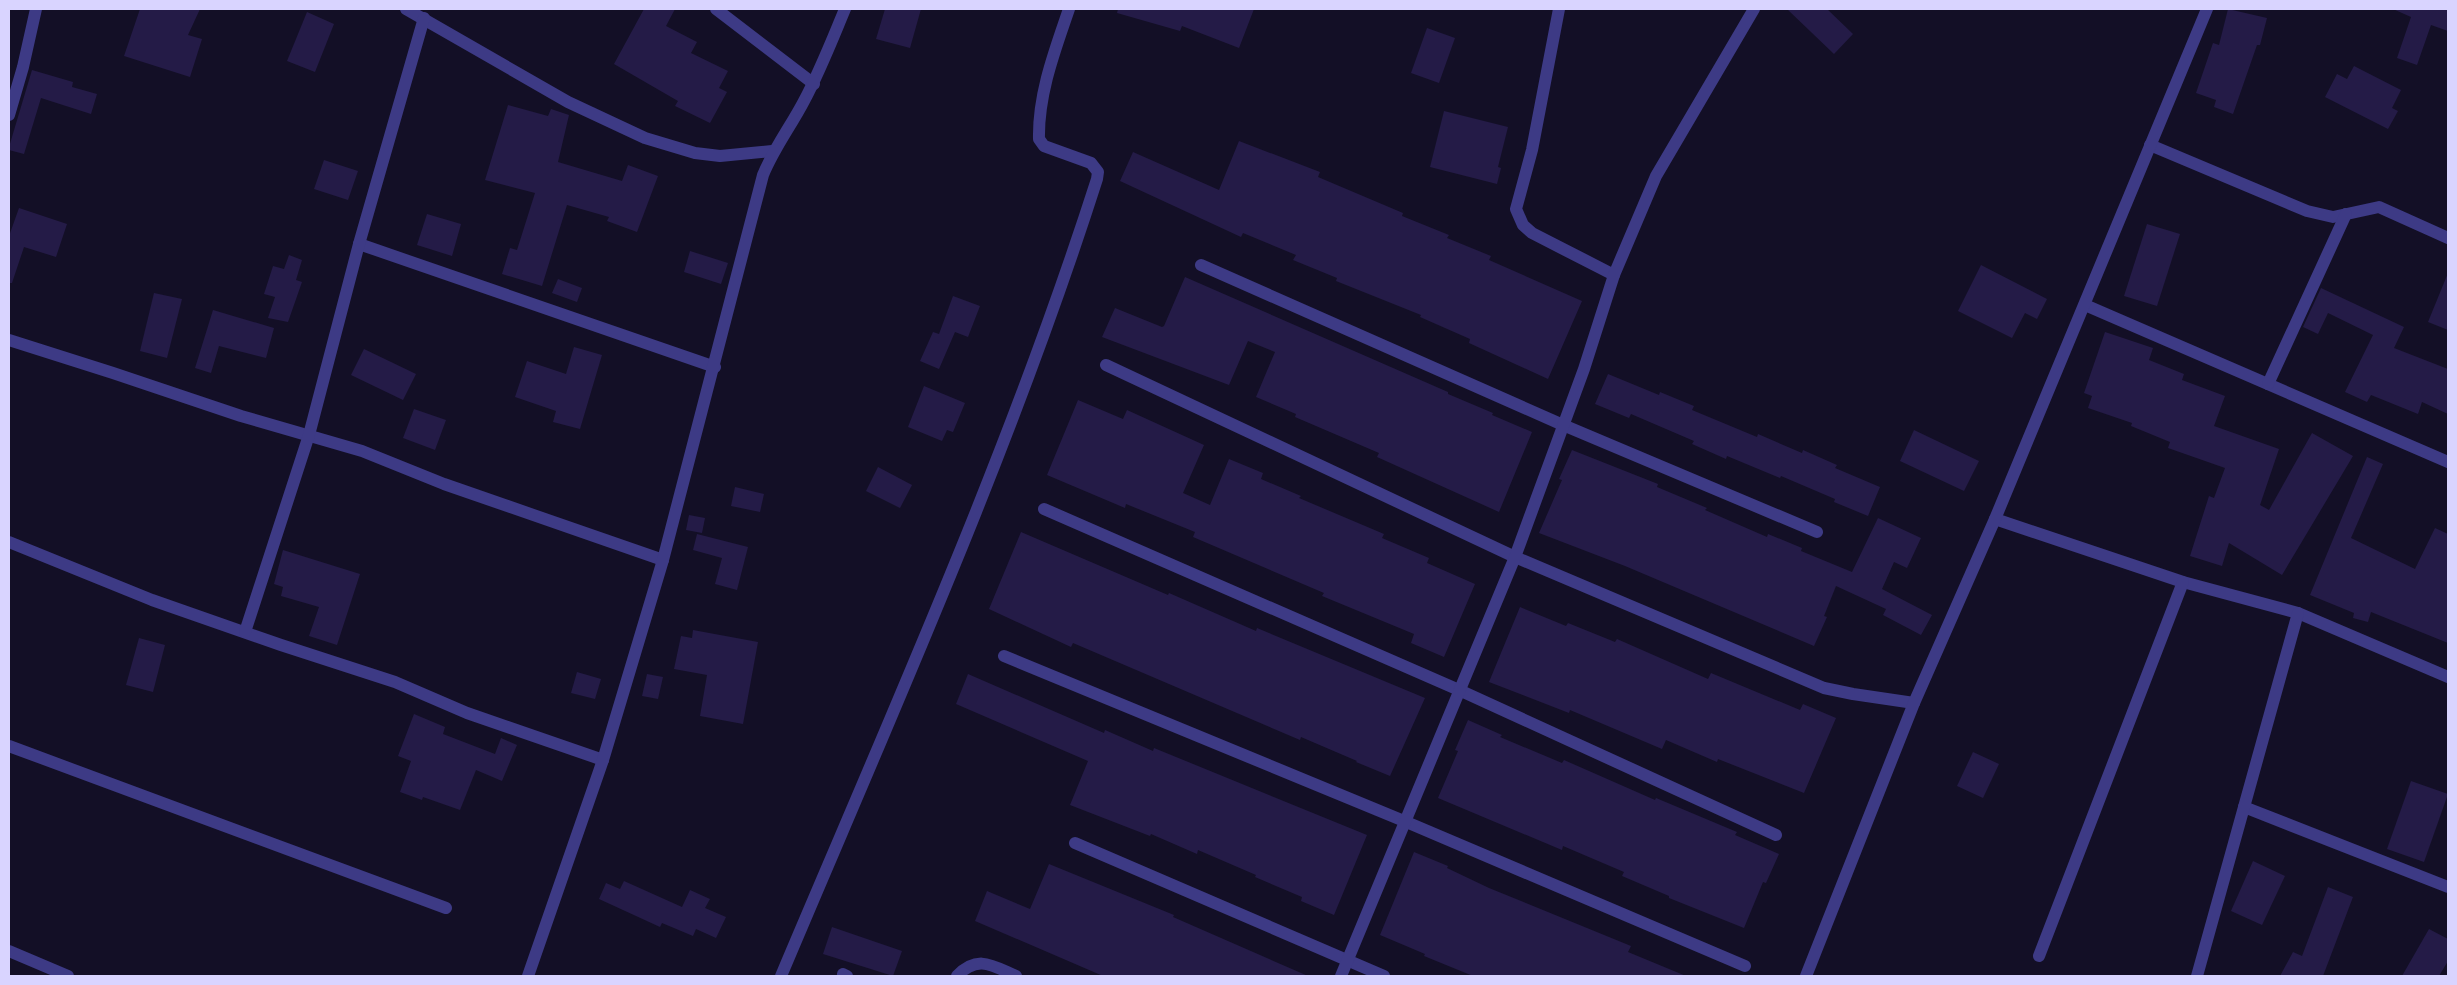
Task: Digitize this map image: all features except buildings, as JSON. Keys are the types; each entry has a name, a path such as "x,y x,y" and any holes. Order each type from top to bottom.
{"street":[{"path":"9,115 23,67 36,9"},
{"path":"406,9 568,102 645,138 695,153 720,156 772,152"},
{"path":"716,9 814,84"},
{"path":"528,976 604,760 664,560 763,175 772,152 792,124 814,84 845,9"},
{"path":"781,976 965,541 1064,280 1097,179 1098,172 1091,163 1044,146 1039,139 1047,80 1053,54 1069,9"},
{"path":"1559,9 1534,141 1516,208 1523,226 1532,233 1614,275"},
{"path":"1342,976 1404,821 1515,557 1563,425 1614,275 1656,176 1754,9"},
{"path":"1806,976 1914,703 1995,519 2085,306 2207,9"},
{"path":"245,632 309,435 359,244 424,18"},
{"path":"2150,145 2307,211 2333,217 2379,207 2448,238"},
{"path":"2268,384 2346,214"},
{"path":"359,244 715,367"},
{"path":"1202,265 1563,425 1817,532"},
{"path":"2085,306 2448,462"},
{"path":"9,340 241,416 362,452 444,484 664,560"},
{"path":"1106,365 1515,557 1824,688 1914,703"},
{"path":"1044,509 1459,690 1776,835"},
{"path":"1995,519 2183,582 2298,613 2448,677"},
{"path":"9,542 152,600 395,682 467,713 604,760"},
{"path":"2039,956 2183,582"},
{"path":"2197,976 2298,613"},
{"path":"1004,656 1404,821 1745,966"},
{"path":"9,746 446,908"},
{"path":"2244,807 2448,887"},
{"path":"1075,843 1384,976"},
{"path":"9,951 68,976"},
{"path":"958,976 972,964 983,962 1016,976"}]}
